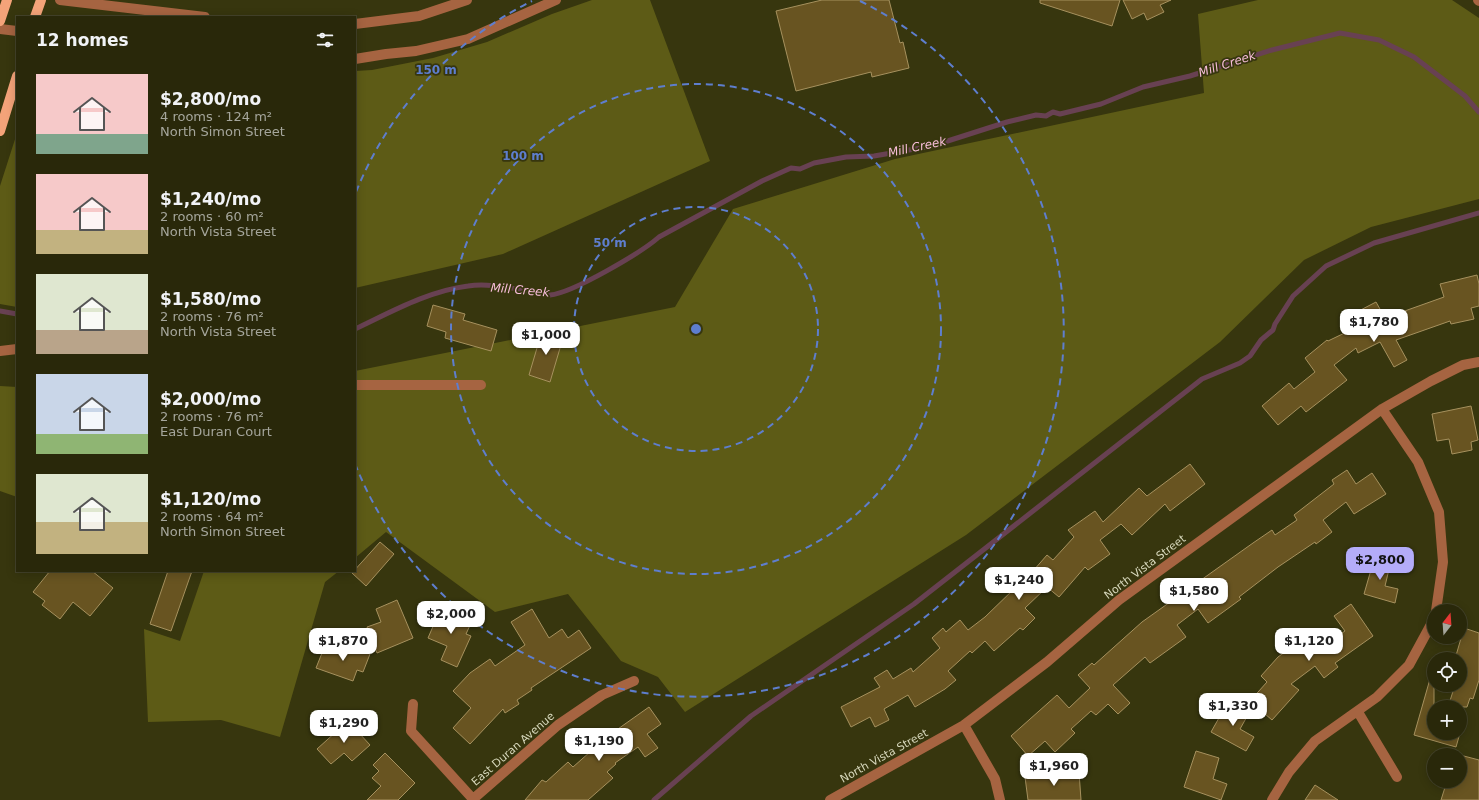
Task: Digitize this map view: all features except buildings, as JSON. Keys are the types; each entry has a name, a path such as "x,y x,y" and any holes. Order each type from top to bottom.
{"main road":[{"path":"0,21 6,0"},
{"path":"35,16 41,0"},
{"path":"0,131 16,79"}],"street":[{"path":"60,0 196,16"},
{"path":"356,24 419,16 467,0"},
{"path":"356,59 416,51 468,39 556,0"},
{"path":"0,29 16,31"},
{"path":"0,351 16,349"},
{"name":"North Vista Street","path":"830,800 964,725 1047,662 1119,600 1382,409 1450,371 1463,365 1479,362"},
{"path":"356,385 481,385"},
{"path":"1382,409 1418,462 1440,512 1443,562 1437,604"},
{"path":"1272,800 1289,772 1315,741 1358,712 1377,697 1409,665 1427,632"},
{"name":"East Duran Avenue","path":"473,800 558,725 602,696 634,681"},
{"path":"413,704 411,731 473,800"},
{"path":"1358,712 1397,777"},
{"path":"964,725 995,779 1000,800"}],"shaded area":[{"path":"592,0 650,0 710,161 503,254 356,288 356,71 372,70 433,58 487,42 552,14"},
{"path":"1258,0 1452,0 1479,18 1479,199 1371,227 1304,260 1220,342 966,535 685,712 658,677 621,661 568,594 495,612 386,532 356,557 356,371 675,307 733,209 895,159 1204,93 1198,14"},
{"path":"16,136 16,307 0,304 0,186"},
{"path":"0,386 16,387 16,497 0,491"},
{"path":"204,572 338,572 325,582 280,737 221,720 148,722 144,629 180,641"}],"waterway":[{"name":"Mill Creek","path":"356,329 424,297 439,292 468,286 491,285 547,295 561,293 607,271 659,237 762,181 791,168 800,169 814,163 846,157 874,156 932,146 1007,122 1036,115 1046,116 1053,112 1060,114 1101,104 1143,87 1190,76 1272,50 1340,33 1379,40 1414,57 1465,96 1479,112"},
{"path":"654,800 751,716 914,604 1202,379 1240,363 1250,356 1261,340 1273,330 1275,324 1293,296 1326,266 1374,243 1479,213"},
{"name":"Mill Creek","path":"0,311 16,314"}]}
